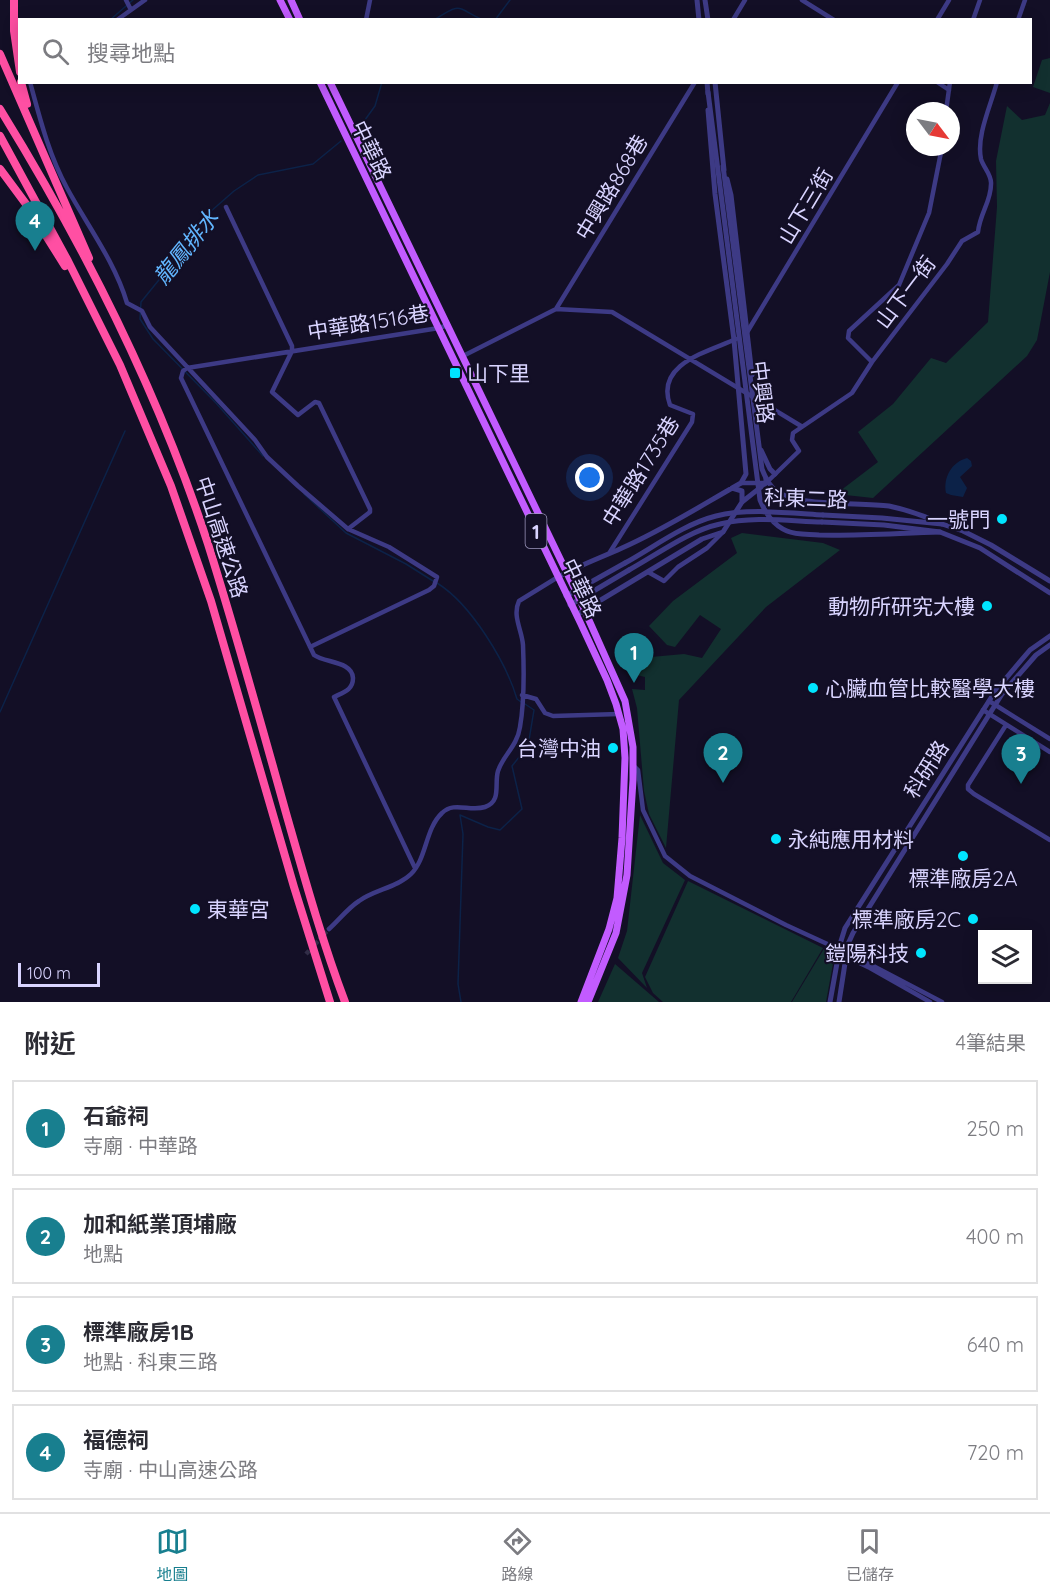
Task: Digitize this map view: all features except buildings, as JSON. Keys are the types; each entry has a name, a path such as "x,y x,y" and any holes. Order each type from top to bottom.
{"highway":[{"path":"14,0 14,31 18,58"},
{"path":"0,54 64,205 84,245 96,278"},
{"path":"22,84 42,153"},
{"name":"中山高速公路","path":"0,109 96,278 156,407 207,543 305,879 345,1002"},
{"name":"中山高速公路","path":"0,136 77,279 134,396 171,486 211,601 330,1002"},
{"path":"0,169 37,220 69,272 77,279"}],"main road":[{"path":"280,0 289,18"},
{"path":"291,0 299,18"},
{"name":"中華路","path":"321,84 607,680 623,729 625,765 621,857 616,898 609,928 580,1002"},
{"name":"中華路","path":"331,84 577,592 622,692 633,747 627,875 616,933 588,1002"},
{"path":"455,360 463,356"}],"street":[{"path":"126,0 130,7"},
{"path":"119,18 130,7 145,0"},
{"path":"366,18 370,0"},
{"path":"697,0 699,18"},
{"path":"705,0 708,18"},
{"path":"734,18 745,0"},
{"path":"802,0 831,18"},
{"path":"938,18 949,0"},
{"path":"974,18 980,0"},
{"path":"1019,18 1025,0"},
{"path":"31,84 45,137 63,179 94,234 127,303 142,311 150,327 255,440 267,457 298,486 348,529 389,547 437,577 429,590 310,647"},
{"name":"中興路868巷","path":"556,309 694,84"},
{"name":"中興路","path":"707,84 760,500 766,514 776,526 800,534 839,535 940,531"},
{"name":"中興路","path":"714,84 762,469 768,483 780,493 802,500 889,506 924,515 942,524"},
{"name":"山下三街","path":"690,359 748,332 897,84"},
{"path":"940,84 949,90"},
{"path":"947,102 950,84"},
{"name":"山下一街","path":"801,426 852,393 872,362 962,242 978,232 980,217 989,200 992,181 981,159 981,134 996,84"},
{"name":"中興路","path":"708,93 715,194 734,340 746,474 741,483"},
{"path":"872,362 848,338 847,334 899,285 929,213 940,156"},
{"name":"中興路","path":"723,166 731,195 766,483"},
{"path":"226,207 292,346 292,351 272,392 297,415 315,402 319,403 370,509 370,512 348,529"},
{"path":"463,356 556,309 615,313 801,426 791,436 799,451 766,483 742,502 723,532 707,548 678,567 664,581 648,572"},
{"name":"中華路1516巷","path":"187,368 448,325"},
{"name":"中華路1735巷","path":"609,552 692,422 693,414 670,405 666,394 668,381 672,374 690,359"},
{"path":"187,368 183,371 181,378 310,647 317,657 349,668 352,673 351,689 334,697 415,868"},
{"name":"中興路","path":"762,452 775,474"},
{"path":"329,929 356,902 407,877 415,868 441,814 447,809 482,808 494,801 497,794 498,772 518,737 523,645 517,620 519,601 567,572 609,552 621,549 741,483 766,483"},
{"path":"732,488 742,491 742,502"},
{"name":"科東二路","path":"566,596 577,592 699,522 718,515 768,511 942,524 963,531 991,545 1050,581"},
{"name":"科東二路","path":"570,605 700,531 720,524 757,520 884,525 940,531 987,552 1050,592"},
{"path":"576,615 702,539 723,532"},
{"path":"987,552 991,545"},
{"path":"1020,573 1025,565"},
{"name":"科研路","path":"830,1002 845,928 996,690 1030,650 1050,636"},
{"name":"科研路","path":"839,1002 853,933 995,705 1035,655 1050,645"},
{"path":"522,696 536,699 545,713 553,716 628,714"},
{"path":"989,701 1050,739"},
{"path":"983,710 1050,752"},
{"path":"1006,725 968,785 968,789 1050,840"},
{"path":"625,765 633,765 638,770 643,810 665,856 690,876 839,949 930,1002"},
{"path":"847,955 942,1002"}],"green space":[{"path":"1050,58 1050,93 1033,87 1042,60"},
{"path":"1050,103 1050,272 1037,340 1027,356 873,498 836,494 878,462 858,432 893,404 931,358 946,363 988,322 997,207 996,161 1007,106 1022,120 1045,115"},
{"path":"742,533 823,543 840,550 766,607 679,700 666,848 649,814 644,791 637,708 632,689 645,690 645,677 633,674 640,658 684,654 702,658 721,629 700,615 675,647 667,645 649,626 673,601 737,553 731,538"},
{"path":"640,815 663,863 685,880 642,973 647,988 618,958 627,931"},
{"path":"688,881 823,948 791,1002 663,1002 653,993 645,977"},
{"path":"825,947 834,958 826,1002 792,1002"},
{"path":"615,964 659,1002 598,1002"}],"water":[{"path":"967,458 971,461 972,466 960,477 967,488 963,497 946,493 946,481 950,471 957,463"}],"waterway":[{"path":"112,18 133,0"},
{"name":"龍鳳排水","path":"496,18 510,0"},
{"name":"龍鳳排水","path":"437,18 455,8 479,18"},
{"name":"龍鳳排水","path":"362,124 375,106 381,84"},
{"name":"龍鳳排水","path":"263,456 216,403 153,339 140,319 141,302 167,270 183,244 210,212 234,191 258,175 313,164 341,141"},
{"path":"0,712 125,431"},
{"path":"304,494 346,533 406,564 433,581"},
{"path":"437,583 450,592 486,635 505,668 517,699 521,702"},
{"path":"461,1002 458,984 463,834 460,815 500,830 522,809 512,766 528,746 534,710 525,704"}],"tunnel":[{"path":"306,954 329,929"}],"place":[{"name":"福德祠","path":"35,251"},
{"name":"山下里","path":"455,373"},
{"name":"一號門","path":"1002,519"},
{"name":"動物所研究大樓","path":"987,606"},
{"name":"石爺祠","path":"634,683"},
{"name":"心臟血管比較醫學大樓","path":"813,688"},
{"name":"台灣中油","path":"613,748"},
{"name":"加和紙業頂埔廠","path":"723,783"},
{"name":"標準廠房1B","path":"1021,784"},
{"name":"永純應用材料","path":"776,839"},
{"name":"標準廠房2A","path":"963,856"},
{"name":"東華宮","path":"195,909"},
{"name":"標準廠房2C","path":"973,919"},
{"name":"鎧陽科技","path":"921,953"}]}
